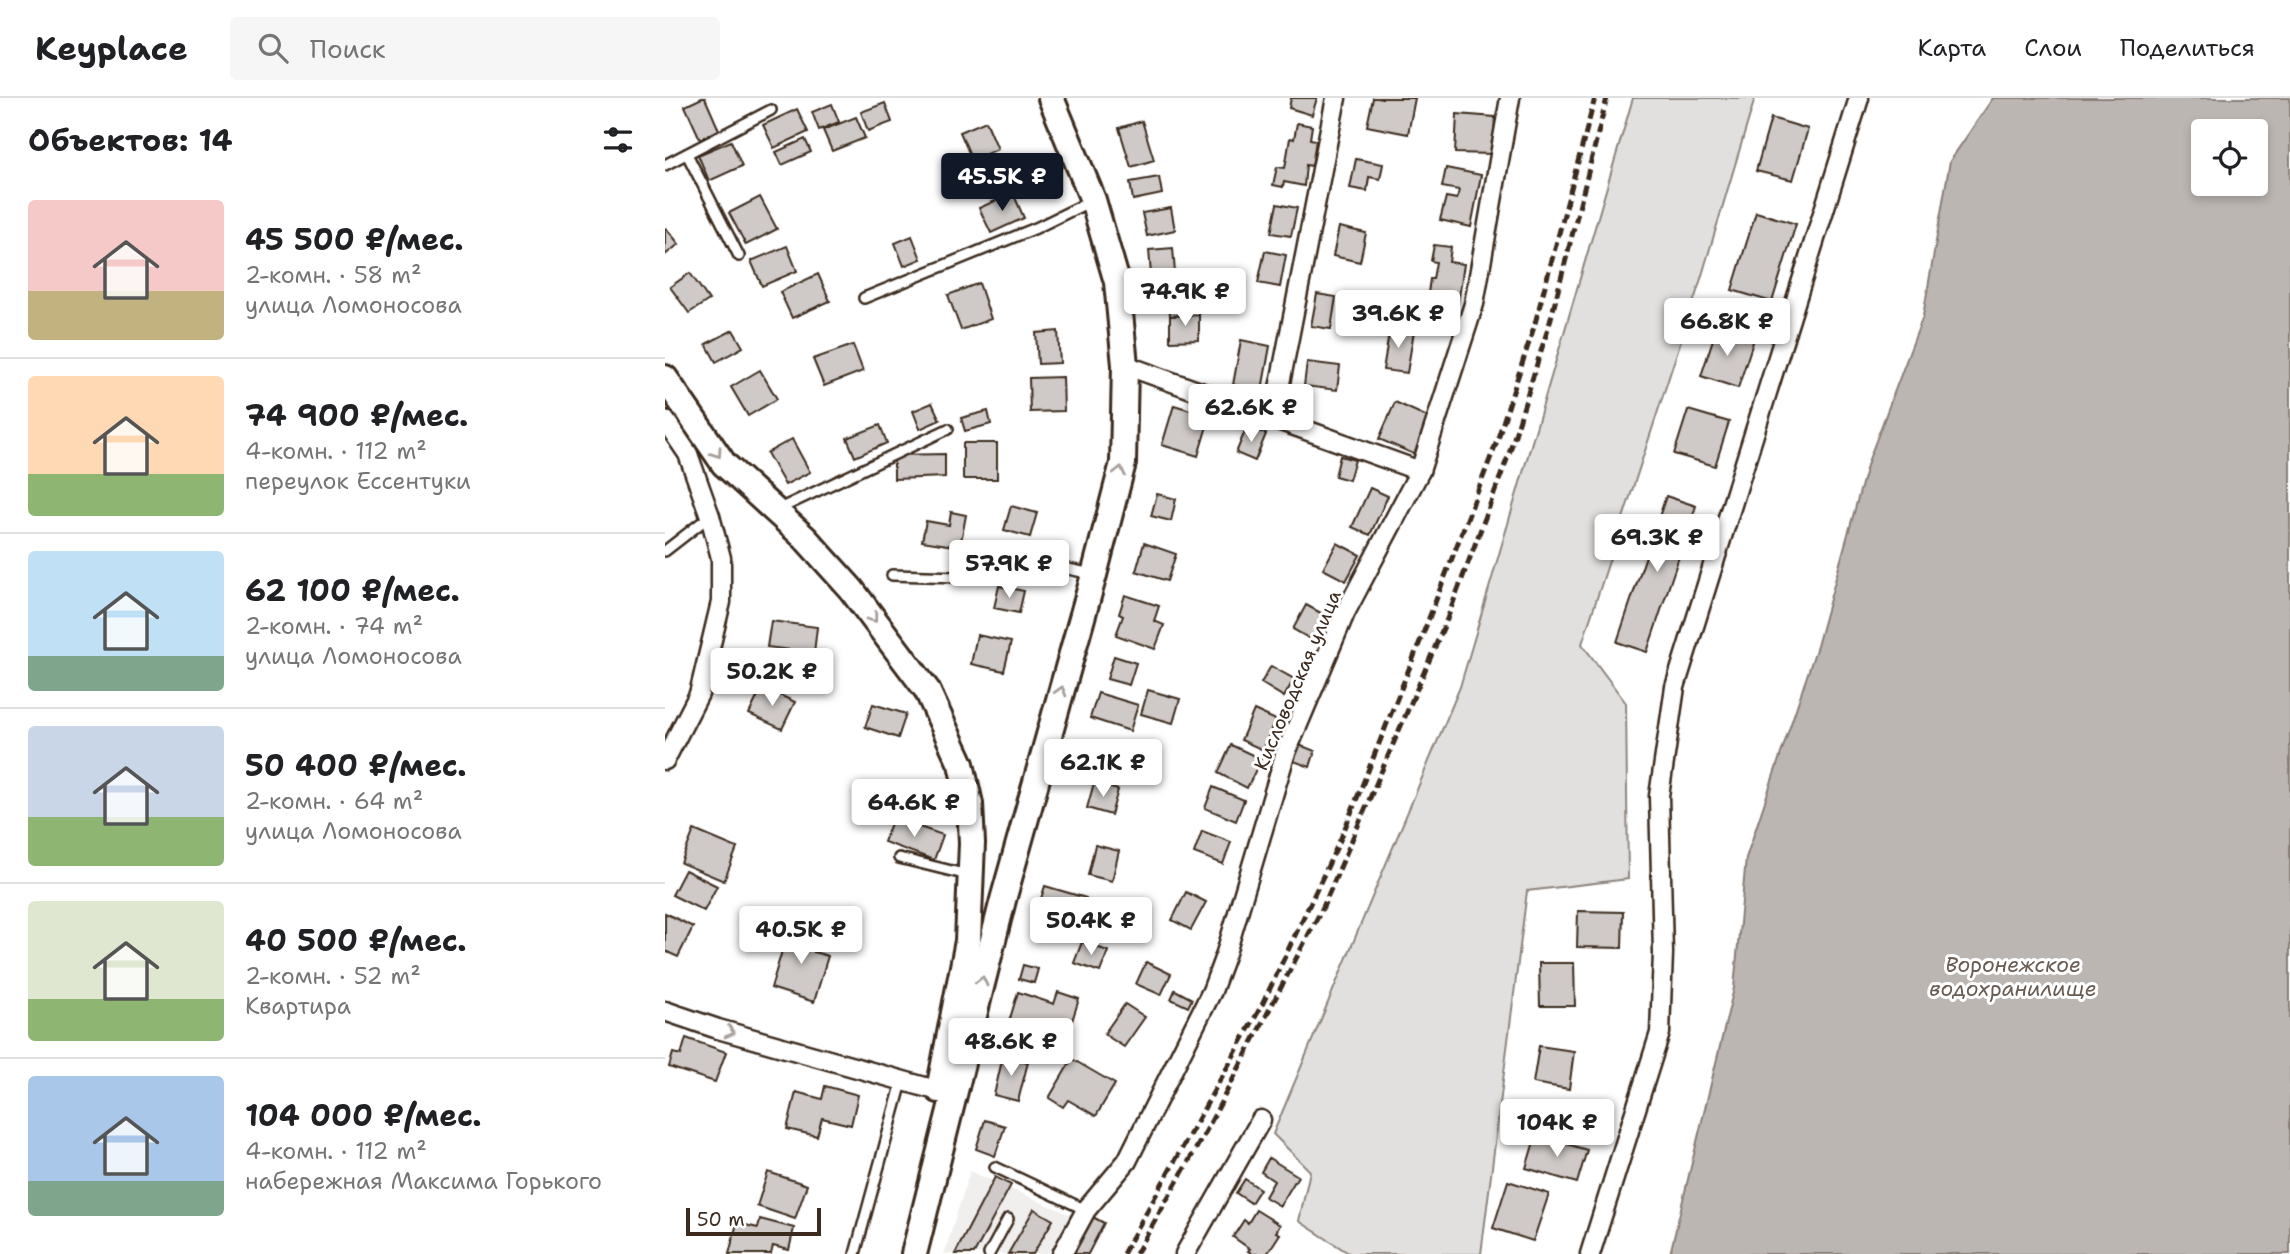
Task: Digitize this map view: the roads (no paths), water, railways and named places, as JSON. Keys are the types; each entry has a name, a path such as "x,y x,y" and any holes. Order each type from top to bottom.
{"main road":[{"path":"898,1254 1003,900 1123,463 1125,365 1117,282 1093,200 1051,98"},
{"path":"665,377 724,464 805,538 851,589 927,690 961,764 970,804 968,941 946,1093 914,1254"}],"street":[{"path":"1273,419 1336,98"},
{"name":"Кисловодская улица","path":"1062,1254 1086,1210 1127,1161 1212,991 1226,953 1285,755 1345,613 1420,471 1474,304 1510,98"},
{"path":"1590,1254 1660,1032 1663,953 1659,796 1675,687 1859,98"},
{"path":"1125,365 1420,471"},
{"path":"665,420 688,454 710,516 721,558 721,602 699,694 665,760"},
{"path":"665,1010 718,1029 946,1093"},
{"path":"1185,1254 1261,1120"}],"lane":[{"path":"665,166 771,110"},
{"path":"687,154 739,256"},
{"path":"864,298 1037,228 1093,200"},
{"path":"774,511 948,429"},
{"path":"665,551 710,516"},
{"path":"892,575 959,577 1006,556 1094,575"},
{"path":"899,858 971,876"},
{"path":"855,1254 902,1082"},
{"path":"995,1167 1086,1210"},
{"path":"989,1254 1008,1219"}],"water":[{"name":"Воронежское водохранилище","path":"1993,98 2290,98 2290,1254 1670,1254 1734,988 1746,858 1817,646 1868,462 1923,316 1950,161"}],"railway":[{"path":"1123,1254 1263,1003 1341,838 1497,441 1534,327 1595,98"},
{"path":"1136,1254 1206,1131 1323,907 1447,619 1509,454 1550,322 1607,98"}]}
